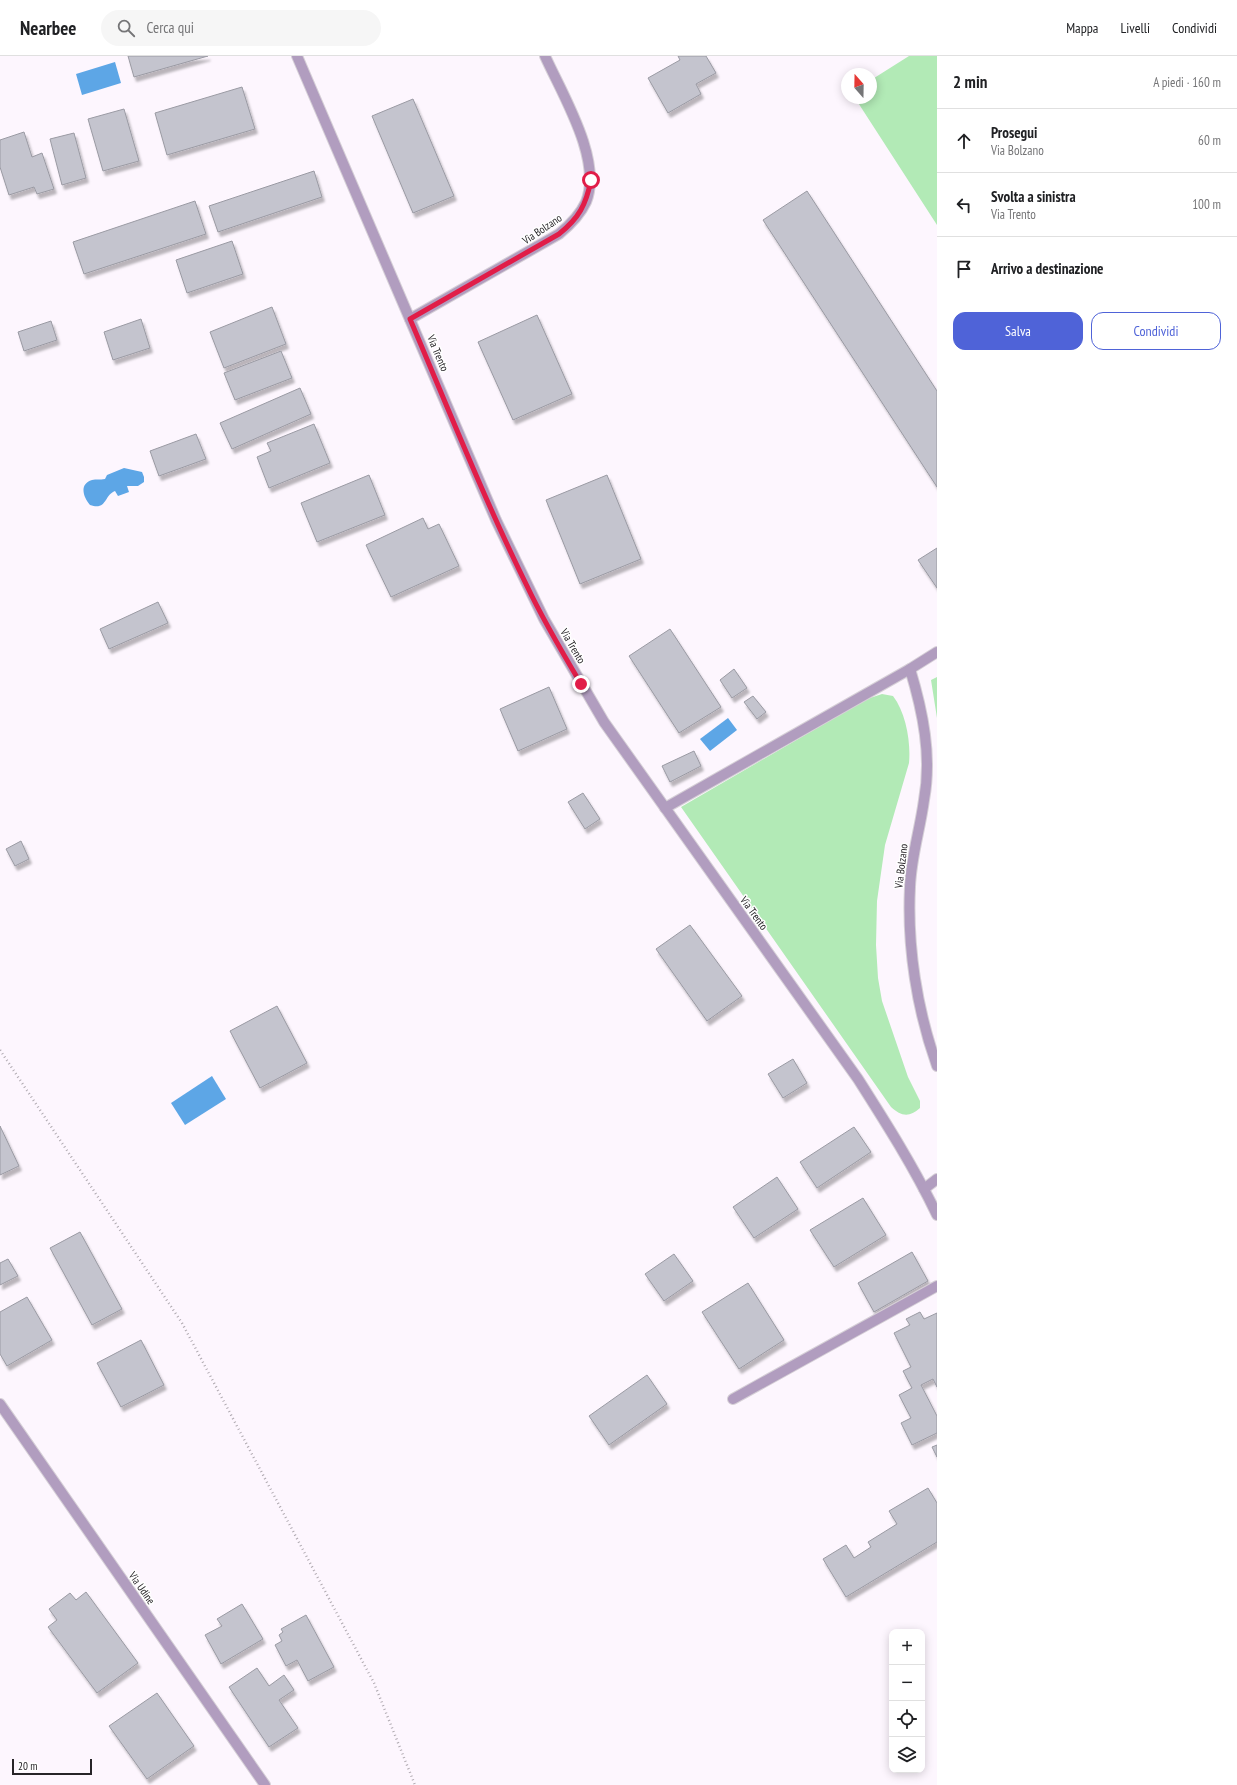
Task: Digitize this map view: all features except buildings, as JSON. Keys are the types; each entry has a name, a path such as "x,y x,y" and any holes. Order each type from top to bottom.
{"street":[{"name":"Via Trento","path":"297,56 496,520 544,619 604,722 840,1053 893,1134 937,1215"},
{"name":"Via Bolzano","path":"410,319 559,234 570,225 580,213 585,202 591,180 586,153 572,115 544,56"},
{"path":"664,808 910,669 937,652"},
{"name":"Via Bolzano","path":"910,669 924,719 927,765 925,800 912,859 910,921 916,985 921,1014 937,1066"},
{"path":"924,1189 937,1179"},
{"path":"734,1399 937,1286"},
{"name":"Via Udine","path":"0,1404 265,1785"}],"path":[{"path":"0,1050 182,1323 374,1683 415,1785"}],"green space":[{"path":"909,56 937,56 937,225 859,104 877,104 877,76"},
{"path":"937,677 937,718 931,680"},
{"path":"882,694 893,696 898,703 907,728 909,746 909,763 885,845 877,901 876,945 878,978 882,1001 908,1077 920,1101 920,1108 905,1115 891,1107 681,807 867,699"}],"water":[{"path":"115,62 121,83 82,95 76,74"},
{"path":"124,468 142,472 144,482 138,486 127,486 129,492 118,496 115,491 111,493 105,502 100,506 90,505 84,495 85,484 92,480 105,479 107,475"},
{"path":"728,718 737,730 710,751 700,739"},
{"path":"212,1076 226,1099 185,1125 171,1103"}],"route":[{"path":"581,684 562,653 526,585 496,520 410,319 544,244 559,234 570,225 580,213 588,195 591,180"}]}
